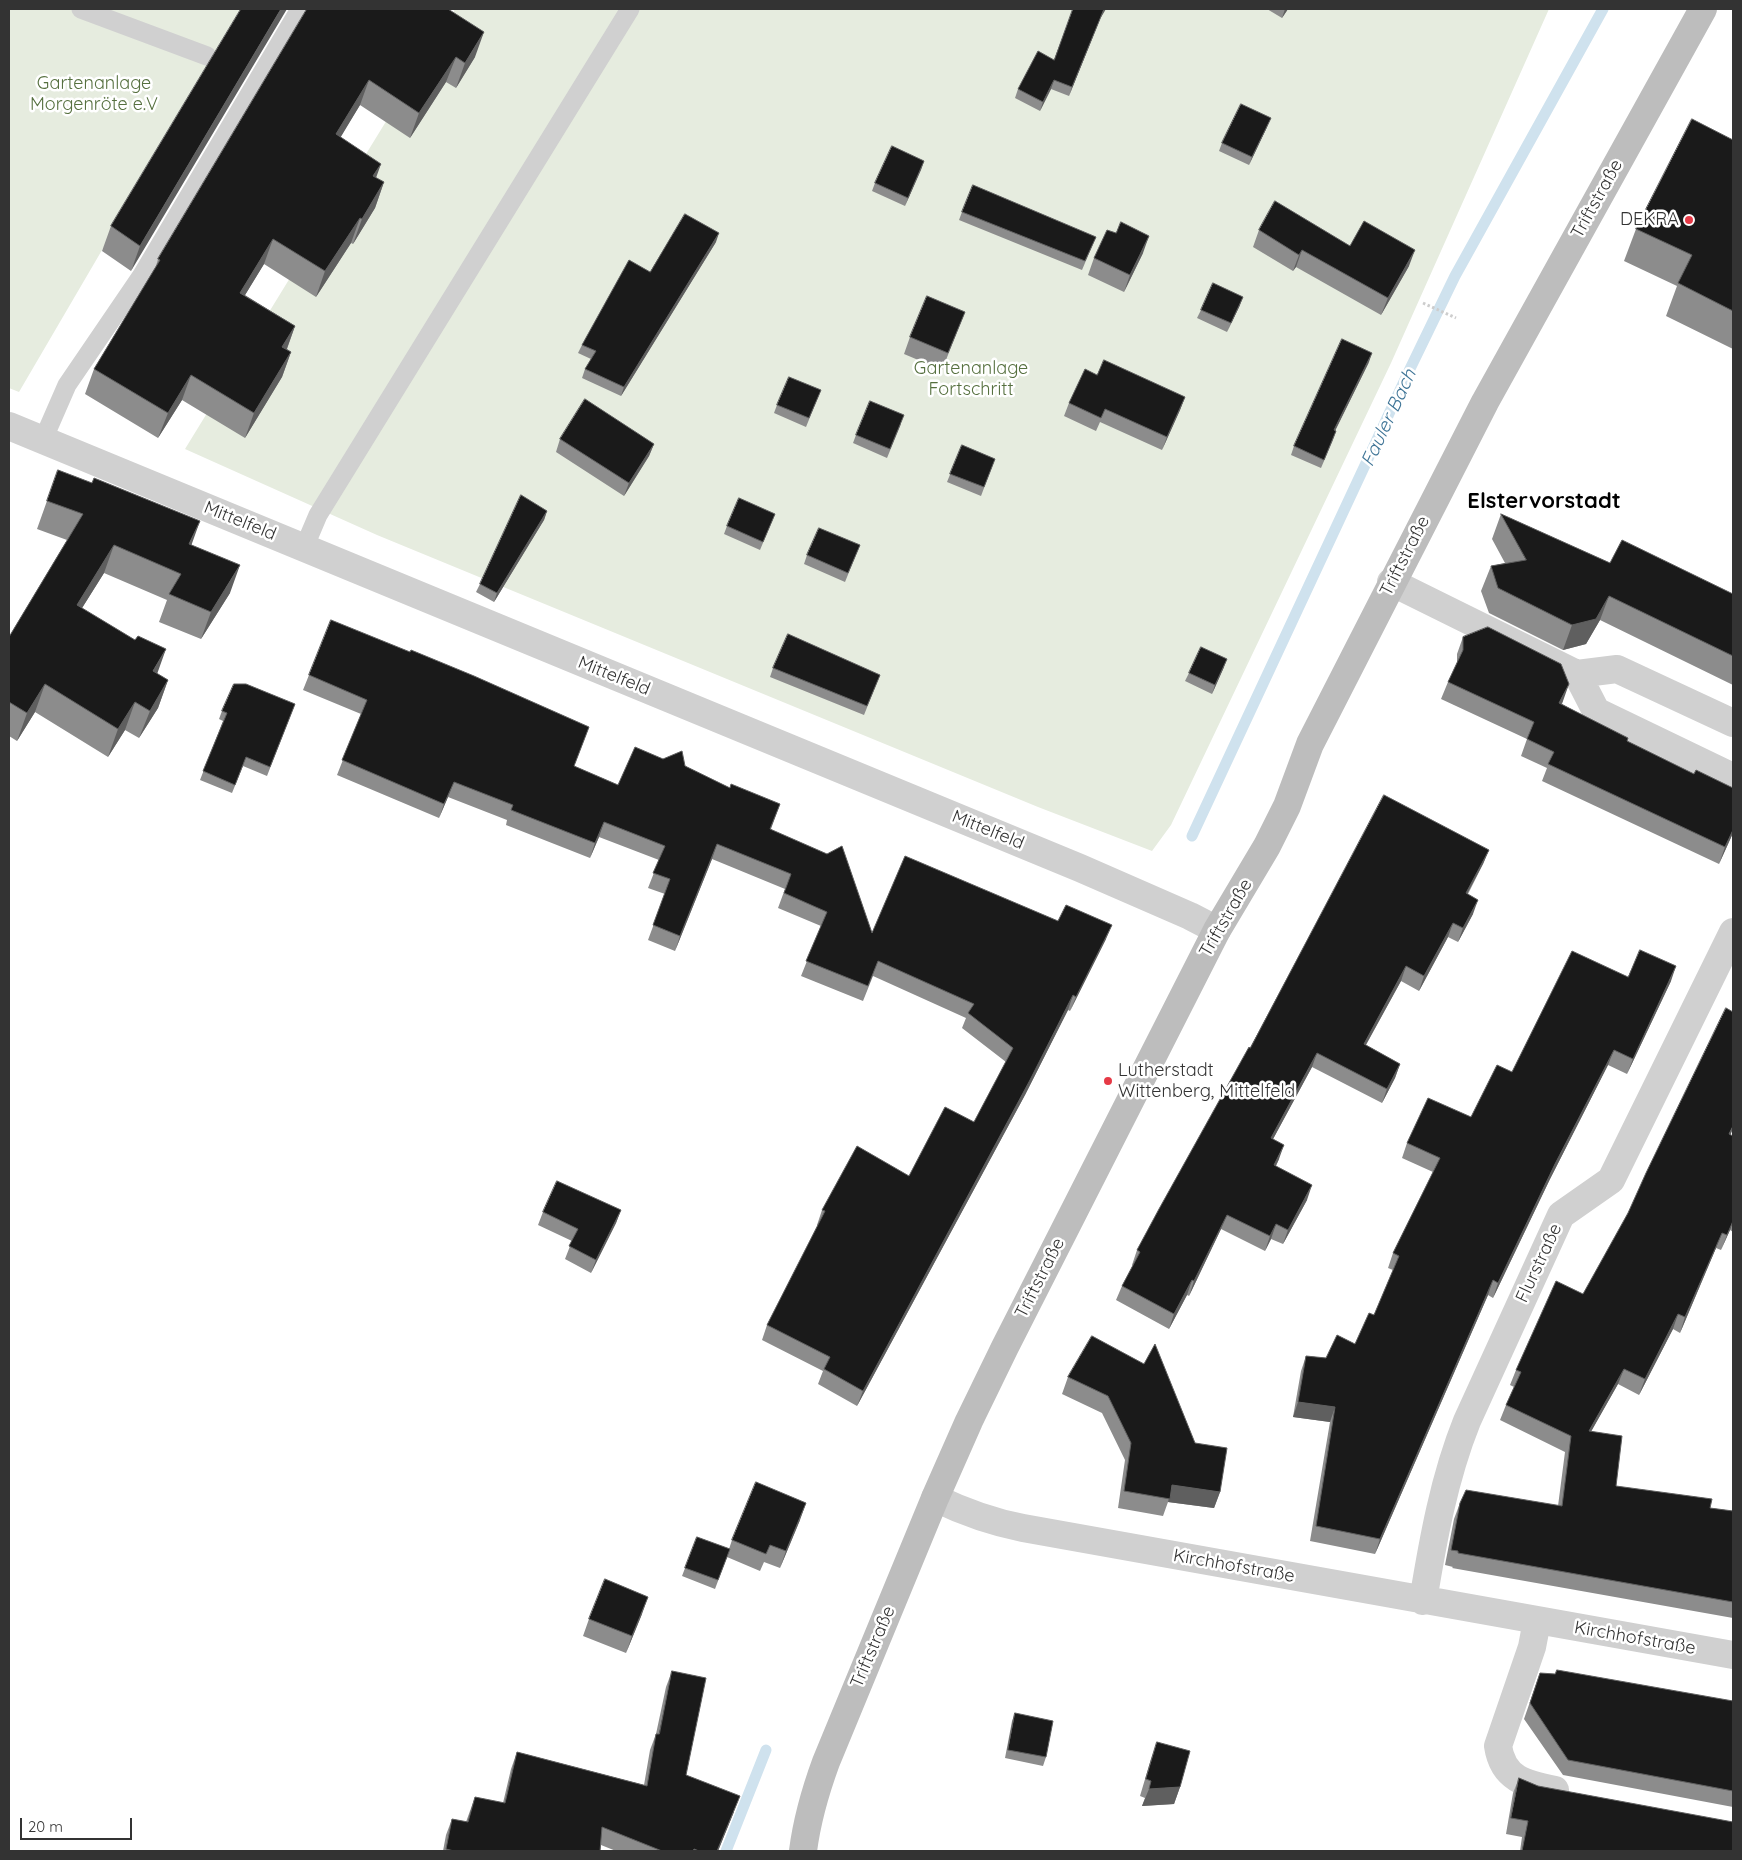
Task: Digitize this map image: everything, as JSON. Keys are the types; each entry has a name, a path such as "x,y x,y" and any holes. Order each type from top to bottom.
{"main road":[{"name":"Triftstraße","path":"803,1851 806,1826 814,1794 826,1762 935,1498 1005,1347 1217,930 1267,846 1287,806 1310,744 1392,582 1520,337 1702,9"}],"street":[{"name":"Mittelfeld","path":"9,426 1080,868 1190,916 1217,930"},
{"path":"1392,582 1577,674 1617,669 1733,723"},
{"path":"1577,674 1596,711 1733,776"},
{"name":"Flurstraße","path":"1423,1600 1428,1566 1456,1449 1466,1421 1561,1215 1611,1180 1733,932"},
{"name":"Kirchhofstraße","path":"935,1498 998,1523 1733,1655"},
{"path":"1537,1620 1532,1647 1498,1746 1500,1760 1506,1769 1520,1780 1535,1786 1582,1795"}],"lane":[{"path":"81,9 207,56"},
{"path":"43,440 68,385 142,275 300,9"},
{"path":"304,548 318,515 630,9"}],"path":[{"path":"1423,303 1456,318"}],"green space":[{"name":"Gartenanlage Morgenröte e.V","path":"9,9 243,9 19,392 9,388"},
{"name":"Gartenanlage Fortschritt","path":"455,9 1549,9 1391,363 1171,825 1152,851 1038,807 377,535 185,449"}],"building":[{"path":"241,9 281,9 140,246 111,226"},
{"path":"307,9 448,9 484,32 465,63 456,57 419,113 369,80 336,134 381,164 373,176 384,182 362,219 360,218 325,271 273,239 240,293 295,326 282,347 291,352 254,413 191,375 168,413 94,369"},
{"path":"1073,9 1104,9 1072,87 1054,80 1043,102 1018,89 1038,51 1054,60"},
{"path":"1241,104 1271,118 1252,157 1222,143"},
{"name":"DEKRA","path":"1692,119 1733,140 1733,311 1678,283 1692,255 1636,229"},
{"path":"892,146 924,161 908,198 875,183"},
{"path":"973,185 1096,237 1085,261 962,212"},
{"path":"1275,201 1350,246 1364,221 1415,250 1388,298 1302,250 1299,255 1259,230"},
{"path":"685,214 719,233 624,387 585,369 596,351 582,345 629,260 650,272"},
{"path":"1121,222 1149,236 1130,275 1094,258 1107,230 1116,233"},
{"path":"1213,283 1243,297 1231,323 1201,310"},
{"path":"927,296 965,312 948,353 910,337"},
{"path":"1342,339 1372,353 1334,430 1336,431 1324,460 1294,446"},
{"path":"1104,360 1185,397 1167,437 1105,409 1101,418 1069,403 1085,369 1097,375"},
{"path":"789,377 821,390 809,418 777,405"},
{"path":"585,399 654,444 629,483 560,439"},
{"path":"870,401 904,415 890,449 856,435"},
{"path":"962,445 995,459 984,487 950,474"},
{"path":"58,470 92,483 94,478 200,521 189,544 240,565 211,612 169,594 181,574 114,545 77,605 135,640 138,636 166,649 153,671 168,680 150,711 135,702 118,729 45,684 27,713 9,702 9,637 83,514 47,501"},
{"path":"521,495 547,511 497,593 480,584"},
{"path":"739,498 775,514 763,542 727,526"},
{"path":"1501,514 1610,563 1622,540 1733,594 1733,656 1609,596 1596,619 1572,625 1498,588 1491,566 1526,560"},
{"path":"819,528 860,545 848,573 807,555"},
{"path":"331,620 474,676 589,727 574,766 618,785 635,747 663,759 682,751 685,766 730,788 731,784 780,804 770,829 827,854 842,846 872,933 905,856 1058,921 1066,905 1112,925 1076,997 1073,995 1030,1080 863,1391 824,1369 830,1357 767,1325 825,1211 822,1210 857,1146 909,1176 945,1107 974,1122 1013,1048 968,1013 974,1004 878,961 868,986 806,961 827,912 784,893 791,874 717,844 680,936 653,925 670,879 653,873 665,846 604,822 595,843 511,810 513,805 454,782 444,804 342,760 367,700 309,675"},
{"path":"1488,627 1561,664 1569,684 1559,703 1628,738 1627,741 1694,774 1696,770 1733,788 1733,830 1725,847 1548,764 1554,752 1527,739 1534,722 1448,682 1463,650 1463,637"},
{"path":"788,634 880,675 867,706 773,668"},
{"path":"1201,647 1227,659 1215,685 1189,673"},
{"path":"234,684 246,684 295,704 270,767 246,757 235,785 203,771 227,713 222,711"},
{"path":"1384,795 1489,850 1466,893 1478,900 1463,928 1453,923 1424,976 1406,966 1364,1044 1400,1064 1387,1089 1317,1053 1271,1138 1284,1145 1274,1165 1312,1185 1288,1230 1276,1224 1270,1236 1227,1215 1194,1281 1192,1280 1174,1314 1122,1286 1140,1252 1137,1250 1250,1048"},
{"path":"1640,950 1676,966 1633,1059 1614,1050 1555,1164 1498,1283 1493,1280 1380,1539 1316,1526 1335,1407 1298,1402 1306,1356 1326,1358 1337,1335 1355,1344 1369,1313 1374,1315 1399,1256 1393,1253 1440,1158 1407,1143 1428,1098 1471,1117 1497,1065 1512,1072 1572,951 1628,977"},
{"path":"1726,1008 1733,1012 1733,1126 1729,1134 1733,1136 1733,1221 1727,1235 1722,1233 1685,1317 1678,1314 1645,1379 1624,1369 1589,1431 1622,1436 1616,1486 1712,1499 1710,1508 1733,1511 1733,1602 1458,1553 1458,1551 1451,1550 1460,1503 1466,1490 1562,1506 1571,1436 1506,1405 1521,1372 1516,1370 1556,1281 1583,1294 1628,1213"},
{"path":"557,1181 621,1210 596,1260 569,1246 578,1229 543,1212"},
{"path":"1092,1336 1144,1364 1155,1344 1195,1443 1227,1448 1220,1492 1172,1485 1170,1499 1124,1491 1131,1443 1108,1396 1068,1377"},
{"path":"756,1482 806,1503 786,1551 770,1545 766,1554 732,1540"},
{"path":"697,1537 730,1549 718,1580 685,1568"},
{"path":"605,1579 648,1597 632,1636 589,1619"},
{"path":"1557,1670 1733,1701 1733,1791 1568,1760 1530,1703 1540,1673 1555,1674"},
{"path":"672,1671 706,1678 686,1775 740,1796 717,1851 699,1851 694,1849 693,1851 662,1851 602,1827 600,1851 454,1851 446,1849 452,1819 468,1822 475,1797 505,1803 517,1752 647,1786 656,1734 659,1734"},
{"path":"1015,1713 1053,1721 1046,1757 1008,1750"},
{"path":"1157,1742 1190,1751 1180,1787 1149,1789 1151,1781 1146,1779"},
{"path":"1519,1778 1538,1786 1733,1822 1733,1851 1522,1851 1528,1821 1511,1818"}],"waterway":[{"name":"Fauler Bach","path":"1192,836 1455,276 1603,9"},
{"name":"Fauler Bach","path":"726,1851 766,1750"}],"place":[{"name":"DEKRA","path":"1689,220"},
{"name":"Lutherstadt Wittenberg, Mittelfeld","path":"1108,1081"}],"district":[{"name":"Elstervorstadt","path":"1544,501"}]}
